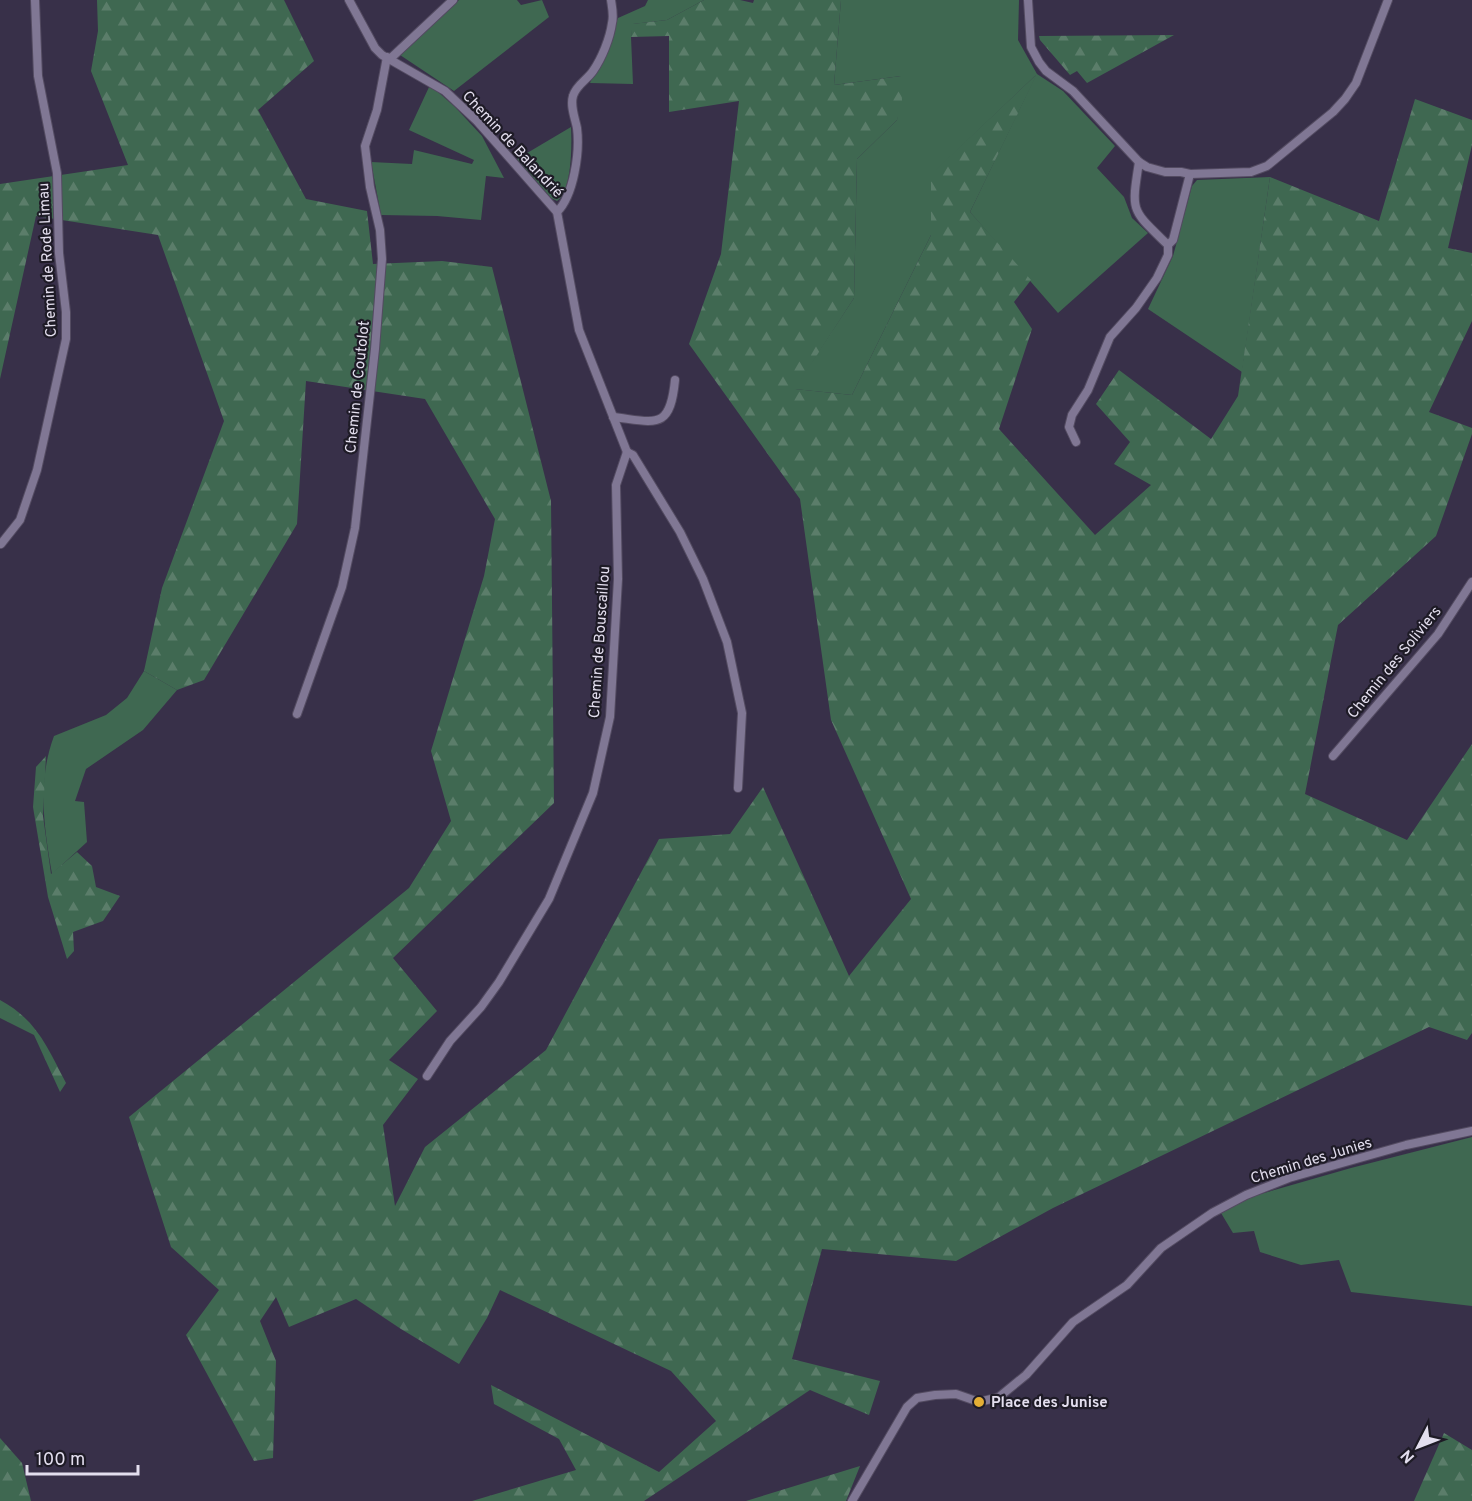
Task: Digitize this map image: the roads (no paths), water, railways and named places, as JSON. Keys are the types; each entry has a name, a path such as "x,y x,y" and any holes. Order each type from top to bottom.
{"street":[{"name":"Chemin de Rode Limau","path":"1,544 20,520 37,470 66,339 66,312 59,253 57,173 38,76 35,0"},
{"name":"Chemin de Balandrié","path":"349,0 375,48 382,55 445,91 477,121 557,212 579,330 627,452 633,455 680,532 703,579 727,642 742,713 738,788"},
{"path":"389,58 453,0"},
{"path":"557,212 563,206 569,189 578,145 573,94 593,71 605,45 613,22 611,0"},
{"path":"1028,0 1031,47 1046,71 1073,91 1139,162 1165,172 1190,174 1251,172 1267,166 1332,112 1356,83 1388,0"},
{"name":"Chemin de Coutolot","path":"297,714 342,587 355,528 375,349 382,259 380,230 370,187 365,146 389,58"},
{"path":"1076,442 1069,427 1072,415 1088,390 1110,338 1158,278 1168,255 1168,245 1136,212 1134,199 1139,162"},
{"path":"1168,245 1173,240 1190,174"},
{"path":"614,417 655,422 661,419 674,398 675,380"},
{"name":"Chemin de Bouscaillou","path":"427,1076 450,1041 481,1007 499,982 549,899 593,793 610,717 618,579 616,485 627,452"},
{"name":"Chemin des Soliviers","path":"1333,756 1438,634 1472,582"},
{"name":"Chemin des Junies","path":"852,1501 907,1407 917,1398 956,1394 979,1402 999,1397 1026,1375 1073,1322 1127,1285 1161,1248 1212,1213 1246,1195 1289,1178 1406,1145 1472,1131"}],"place":[{"name":"Place des Junise","path":"979,1402"}]}
